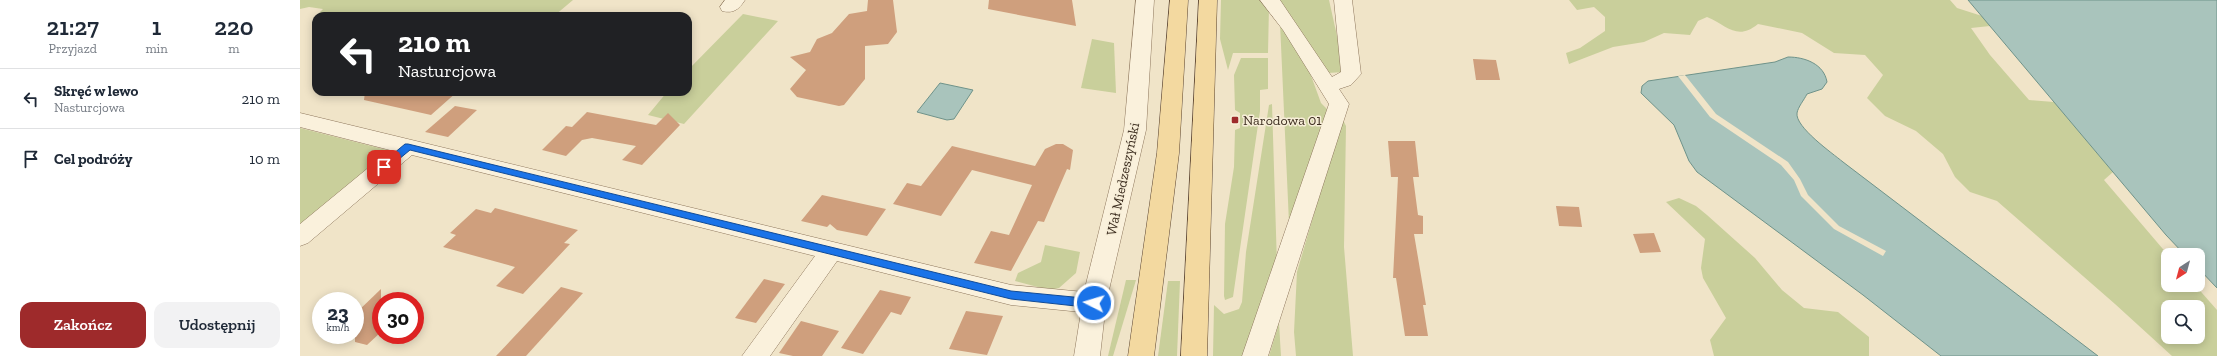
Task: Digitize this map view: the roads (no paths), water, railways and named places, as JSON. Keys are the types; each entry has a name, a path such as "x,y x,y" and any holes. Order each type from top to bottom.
{"main road":[{"path":"1141,356 1168,153 1179,0"},
{"path":"1194,356 1208,0"}],"street":[{"name":"Wał Miedzeszyński","path":"1087,356 1094,303 1135,130 1144,0"},
{"path":"1255,356 1339,104 1290,24 1272,2 1268,0"},
{"path":"1327,86 1344,80 1350,74 1342,0"},
{"path":"300,120 831,252 1011,295 1094,303"},
{"path":"300,237 408,147"},
{"path":"755,356 831,252"}],"water":[{"path":"1968,0 2217,0 2217,288 2205,275 2205,248 2178,248"},
{"path":"1788,57 1801,58 1818,66 1822,70 1827,82 1822,89 1807,94 1797,113 1798,119 1802,125 1815,139 1843,162 2098,356 1941,356 1863,295 1697,172 1689,161 1674,125 1641,93 1642,86 1648,81 1775,62"},
{"path":"940,83 973,90 954,119 947,120 917,112"}],"place":[{"name":"Narodowa 01","path":"1235,120"}]}
